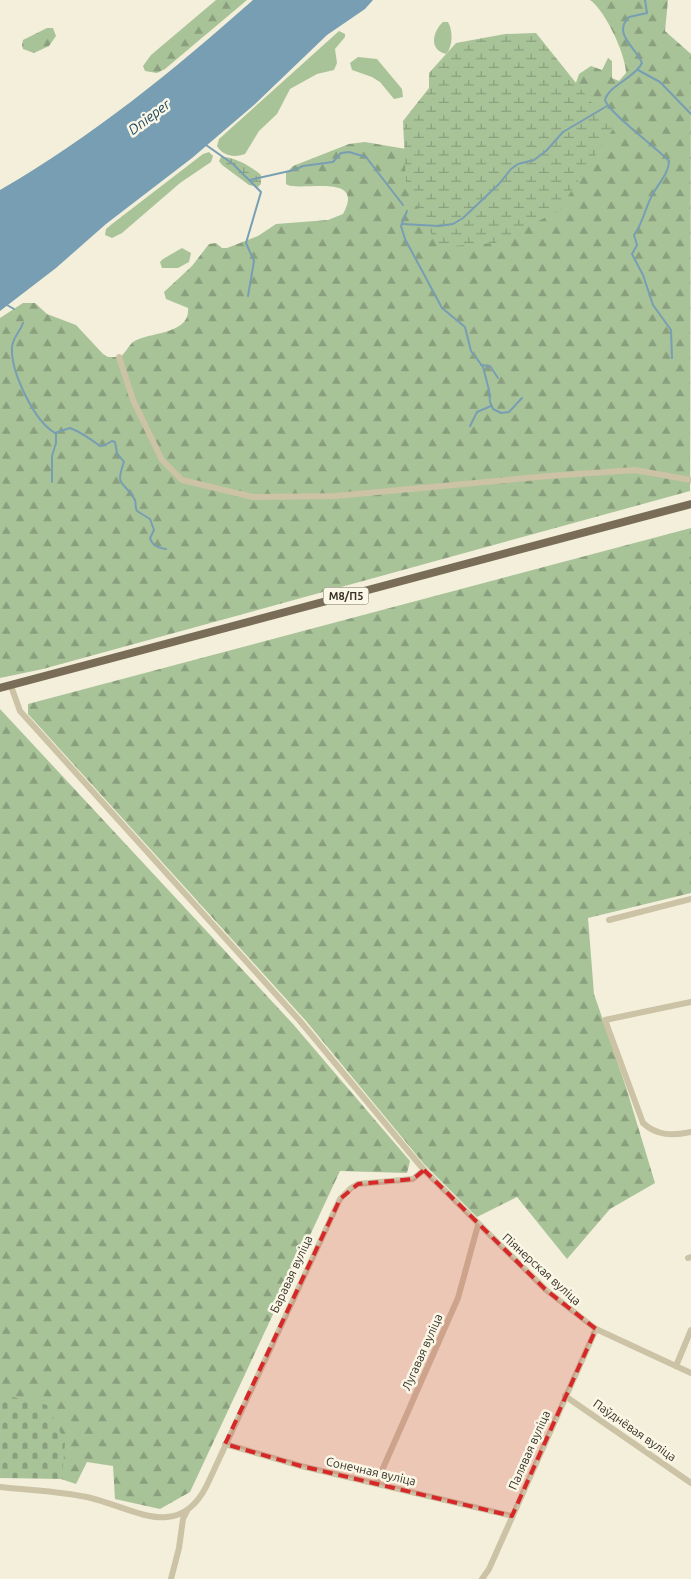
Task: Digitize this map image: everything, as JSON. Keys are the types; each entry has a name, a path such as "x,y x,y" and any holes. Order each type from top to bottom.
{"main road":[{"name":"М8/П5","path":"0,688 691,504"}],"street":[{"path":"119,356 133,400 162,460 182,480 253,497 334,496 635,470 691,480"},
{"name":"Піянерская вуліца","path":"11,686 20,711 25,717 300,1021 424,1170 478,1225 546,1290 596,1329 691,1373"},
{"path":"609,920 691,899"},
{"path":"691,1002 605,1020 643,1123 655,1132 664,1135 691,1132"},
{"name":"Баравая вуліца","path":"186,1511 203,1493 340,1199 358,1184 413,1179 424,1170"},
{"name":"Лугавая вуліца","path":"376,1484 458,1298 478,1225"},
{"name":"Палявая вуліца","path":"482,1579 489,1568 596,1329"},
{"path":"676,1366 691,1330"},
{"name":"Паўднёвая вуліца","path":"565,1396 691,1483"},
{"name":"Сонечная вуліца","path":"225,1444 301,1466 512,1516"},
{"path":"0,1487 103,1500 154,1518 175,1516 186,1511"},
{"path":"171,1579 186,1511"}],"highlighted area":[{"path":"424,1170 546,1290 596,1329 512,1516 301,1466 225,1444 340,1199 358,1184 413,1179"}],"green space":[{"path":"216,0 247,0 165,69 157,73 145,71 143,66 151,55"},
{"path":"590,0 668,0 665,31 691,54 690,491 43,669 0,678 0,318 23,303 35,303 47,314 76,325 108,357 120,357 133,342 176,328 187,317 188,308 166,299 164,292 192,266 209,244 216,243 222,248 227,248 258,236 276,224 328,220 343,214 348,201 346,192 339,188 328,186 293,186 286,184 286,173 293,166 349,144 365,142 406,149 571,97 579,74 591,66 602,70 608,58 612,61 612,78 619,81 626,73 619,45 602,13"},
{"path":"443,22 448,22 450,25 451,34 450,47 446,54 437,49 434,40 437,30"},
{"path":"47,28 53,28 56,36 49,46 34,53 23,49 23,40"},
{"path":"339,31 345,34 345,37 335,49 337,63 334,70 317,74 290,89 277,114 259,131 245,154 237,156 222,152 217,146 219,139"},
{"path":"536,33 613,129 558,211 495,243 438,247 406,184 403,121 429,88 429,73 456,43 505,34"},
{"path":"358,57 377,59 402,89 403,97 394,99 380,82 352,70 350,63"},
{"path":"209,152 213,156 211,162 180,183 122,233 112,238 105,235 106,229 112,224 203,154"},
{"path":"221,157 237,160 253,169 261,175 261,184 258,187 249,185 222,165 219,161"},
{"path":"182,248 191,253 189,262 178,268 162,268 160,262 163,259"},
{"path":"691,528 691,893 588,918 594,994 626,1087 655,1183 610,1209 567,1259 517,1197 477,1217 424,1164 306,1021 28,714 28,704"},
{"path":"0,709 293,1024 410,1161 407,1173 340,1171 190,1492 160,1509 115,1499 113,1466 87,1462 76,1484 52,1476 0,1473"},
{"path":"0,1394 47,1405 65,1442 62,1479 0,1478"}],"water":[{"name":"Dnieper","path":"253,0 373,0 365,9 327,35 254,105 192,158 106,224 56,268 0,311 0,190 100,125 193,52"}],"waterway":[{"path":"645,0 647,13 629,17 624,23 623,29 624,35 642,63 634,73 611,90 605,100 608,106 623,121 669,161 666,174 651,197 634,235 637,245 632,254 643,275 653,305 671,330 672,358"},
{"path":"638,70 660,82 691,114"},
{"path":"402,224 439,226 453,224 463,218 499,184 511,169 518,164 534,160 546,151 563,132 607,106"},
{"path":"206,145 233,164 261,192 246,243 254,261 248,296"},
{"path":"250,180 294,170 303,166 333,162 341,153 349,152 366,157 403,205"},
{"path":"407,211 401,226 405,239 442,308 465,327 471,351 483,367 493,409 501,413 509,412 522,398"},
{"path":"7,305 14,309"},
{"path":"23,323 13,341 13,358 15,370 32,407 39,418 55,433 70,428 100,446 112,441 115,442 117,453 124,462 120,481 135,500 137,511 150,519 154,530 150,538 152,543 166,549"},
{"path":"481,365 490,366 498,378"},
{"path":"470,426 477,412 491,406"},
{"path":"52,482 52,456 56,443 56,433"}]}
